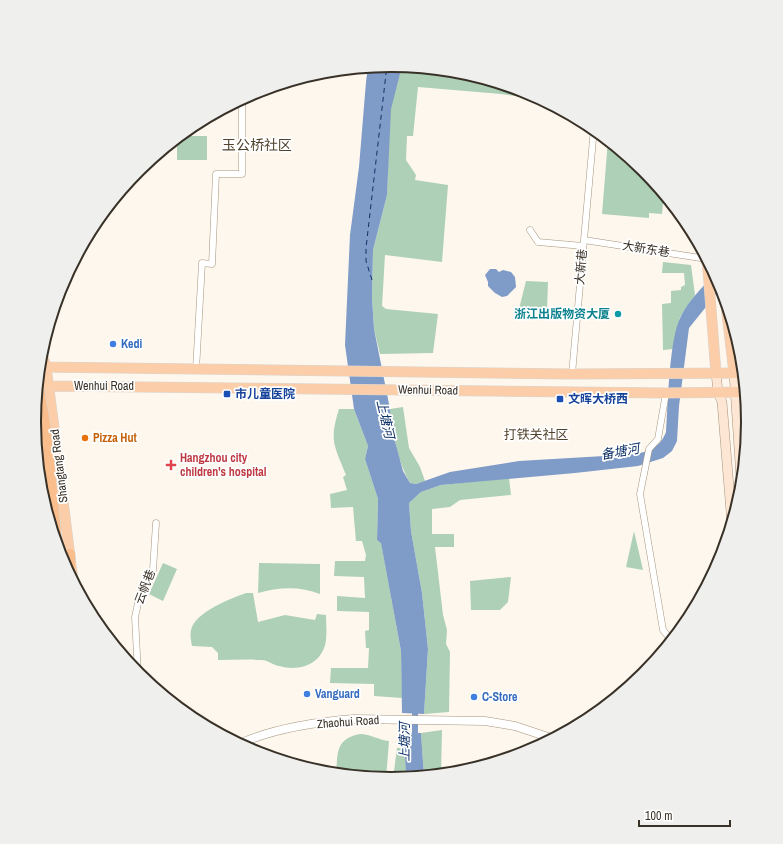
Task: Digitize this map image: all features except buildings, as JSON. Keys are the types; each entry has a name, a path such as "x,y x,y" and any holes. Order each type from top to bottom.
{"highway":[{"path":"42,396 54,515"},
{"path":"70,554 70,561"}],"main road":[{"path":"708,271 718,392 722,402 731,509"},
{"path":"729,326 734,372 740,460"},
{"name":"Wenhui Road","path":"46,367 572,374 738,372"},
{"name":"Wenhui Road","path":"43,384 666,393 740,392"},
{"name":"Shangtang Road","path":"43,393 71,563"}],"street":[{"path":"196,370 202,263 212,264 216,174 242,174 242,105"},
{"name":"大新巷","path":"572,374 593,136"},
{"name":"大新东巷","path":"530,230 538,242 584,243 701,258"},
{"path":"666,393 658,439 650,449 645,465 640,494 663,630 669,637"},
{"name":"云帆巷","path":"137,663 135,617 139,599 153,570 156,523"},
{"name":"Zhaohui Road","path":"248,742 293,727 334,721 398,719 485,721 501,723 546,737"}],"green space":[{"path":"400,72 437,74 460,78 482,83 524,97 418,87 413,136 407,136 406,160 416,175 415,180 448,185 442,262 385,255 382,306 386,309 438,314 433,353 380,354 374,329 372,298 373,250 387,195 390,109"},
{"path":"190,136 207,136 207,160 177,160 177,145"},
{"path":"608,146 623,158 663,201 662,214 649,213 649,218 602,214"},
{"path":"663,262 691,265 695,295 680,317 673,349 663,350 662,304 671,303 671,291 681,290 681,287 685,285 684,273 662,273"},
{"path":"526,281 548,282 547,310 519,309"},
{"path":"403,407 409,448 420,467 425,481 416,484 410,483 396,447 390,409"},
{"path":"339,409 354,409 368,446 365,459 378,499 377,540 381,542 401,651 402,698 374,696 374,684 330,683 331,668 368,668 369,648 366,648 365,631 369,630 369,612 337,611 337,596 365,598 364,577 334,576 335,561 365,561 366,555 362,541 356,541 353,507 331,508 330,494 347,490 343,477 346,475 334,443 334,429"},
{"path":"509,478 511,495 460,500 450,507 432,509 432,534 454,534 454,547 435,547 443,615 447,630 446,644 450,652 449,712 424,714 428,649 422,593 411,531 409,503 421,492 441,485"},
{"path":"634,531 643,570 626,567"},
{"path":"163,563 177,569 163,601 149,594"},
{"path":"259,563 320,564 320,594 312,591 289,588 258,593"},
{"path":"511,577 508,602 500,610 471,610 470,581"},
{"path":"246,593 253,593 258,622 285,615 315,620 317,614 326,615 326,640 320,655 309,664 302,667 287,668 264,660 218,660 218,653 212,647 192,646 191,630 199,617 214,607"},
{"path":"442,730 441,769 424,771 421,733"},
{"path":"360,734 368,735 389,741 387,772 369,772 337,768 339,748 346,739"},
{"path":"397,748 405,748 406,772 394,772"}],"water":[{"path":"365,72 400,72 391,109 387,195 373,250 372,298 374,329 390,409 393,434 403,471 410,483 416,484 450,472 519,461 638,454 655,447 664,437 666,432 668,389 672,355 677,326 681,316 692,299 711,278 717,293 689,328 679,406 677,441 672,451 663,458 638,466 441,485 421,492 409,503 411,531 422,593 428,649 424,714 402,713 401,651 381,543 377,540 378,499 365,459 368,446 354,409 345,345 350,235 359,167 367,74"},
{"path":"490,269 496,269 499,272 503,270 511,272 515,277 516,287 507,296 502,297 488,286 485,275"},
{"path":"404,733 421,733 424,771 406,772"}],"waterway":[{"name":"上塘河","path":"415,707 415,740"}],"ferry route":[{"path":"372,280 366,261 366,248 386,72"}],"place":[{"name":"浙江出版物资大厦","path":"618,314"},
{"name":"Kedi","path":"113,344"},
{"name":"市儿童医院","path":"227,394"},
{"name":"文晖大桥西","path":"560,399"},
{"name":"Pizza Hut","path":"85,438"},
{"name":"Hangzhou city children's hospital","path":"171,465"},
{"name":"Vanguard","path":"307,694"},
{"name":"C-Store","path":"474,697"}],"district":[{"name":"玉公桥社区","path":"257,145"},
{"name":"打铁关社区","path":"536,434"}],"water label":[{"name":"备塘河","path":"620,451"}]}
